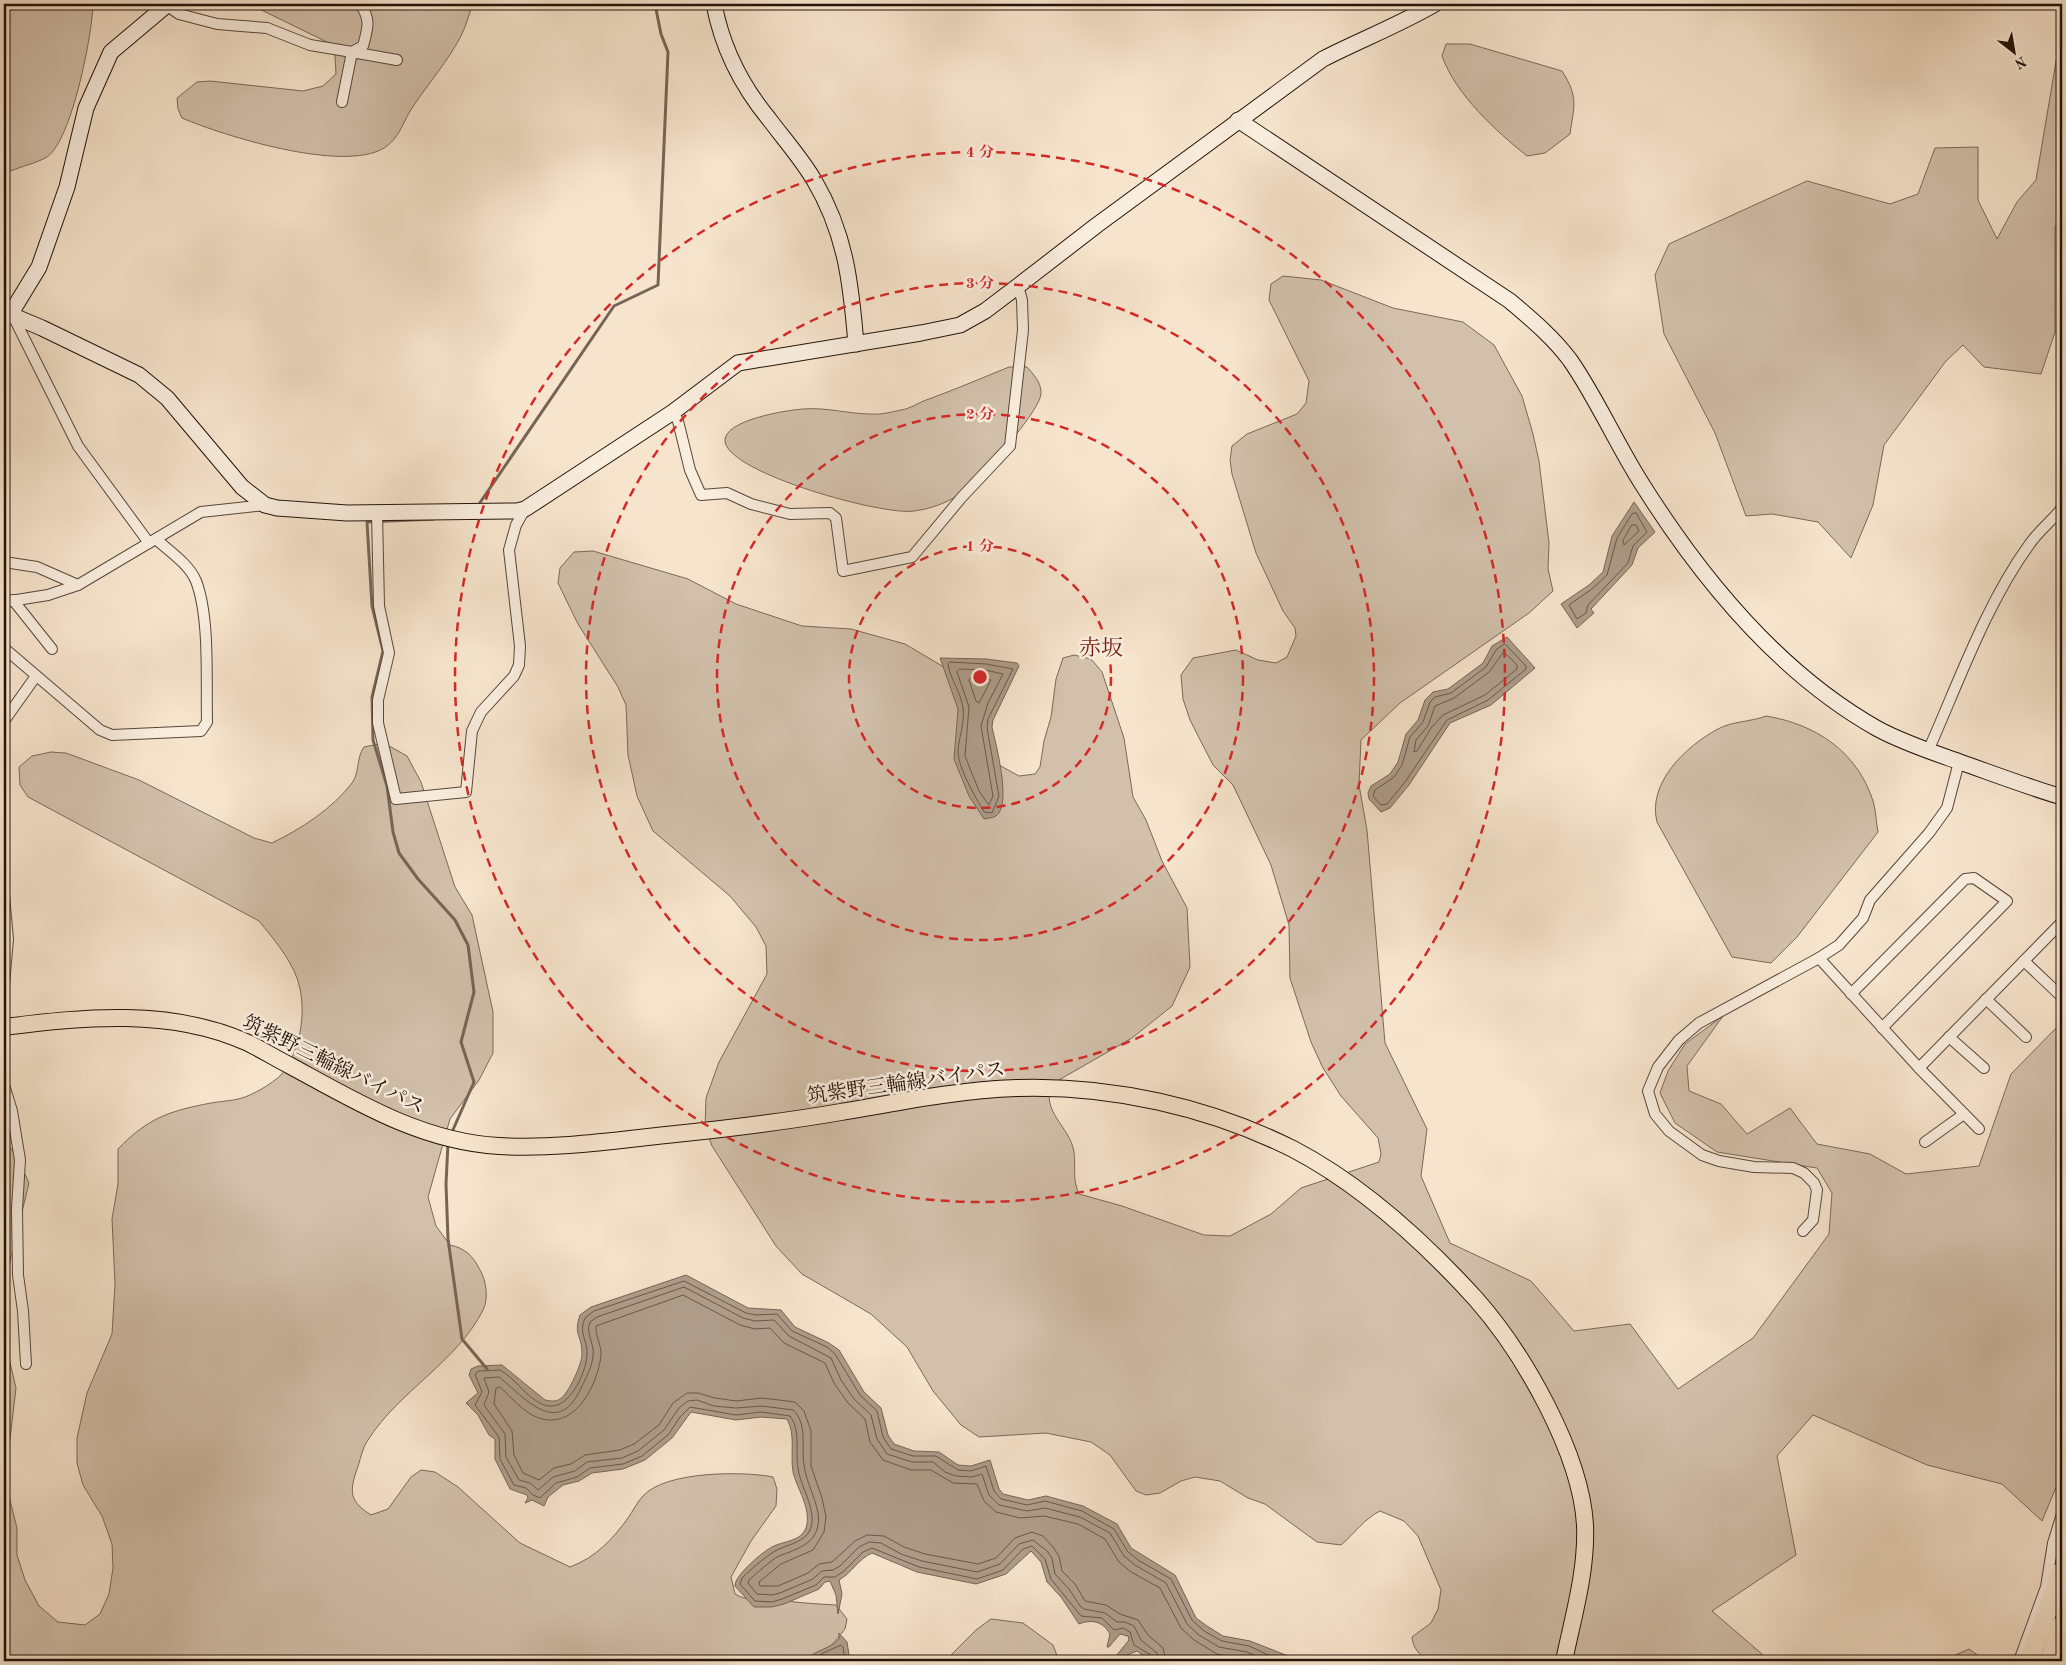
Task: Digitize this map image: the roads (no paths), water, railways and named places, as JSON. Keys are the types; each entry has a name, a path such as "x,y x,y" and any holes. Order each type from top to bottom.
{"highway":[{"path":"2029,1661 2062,1571"},
{"path":"2049,1661 2062,1625"}],"main road":[{"name":"筑紫野三輪線バイパス","path":"4,1027 65,1019 113,1017 164,1020 198,1026 246,1042 390,1118 418,1129 493,1146 546,1147 600,1143 788,1121 945,1095 1018,1088 1097,1091 1179,1106 1238,1125 1309,1158 1372,1201 1437,1256 1486,1311 1520,1359 1537,1388 1568,1454 1578,1485 1585,1523 1584,1562 1564,1661"}],"street":[{"path":"8,313 39,267 67,187 86,108 111,52 167,4 179,14 217,24 267,28 310,45 397,60"},
{"path":"352,52 363,46 368,30 369,20 360,4"},
{"path":"714,4 728,54 740,78 814,180 836,225 845,252 851,282 856,344"},
{"path":"9,601 48,595 78,585 201,512 265,505 309,511 377,513 503,512 525,509 673,412 738,363 960,325 985,310 1018,286 1238,120 1323,59 1359,40 1408,20 1434,4"},
{"path":"342,102 352,52"},
{"path":"1238,120 1510,301 1544,330 1570,361 1643,485 1680,538 1732,606 1779,662 1839,705 1879,729 1928,752 2062,796"},
{"path":"673,412 678,421 690,470 701,495 727,493 751,504 790,514 830,513 836,518 843,571 912,556 962,497 1010,446 1023,330 1022,300 1018,286"},
{"path":"8,313 139,375 167,398 242,487 265,505"},
{"path":"4,648 100,730 112,735 201,731 207,722 204,614 196,580 188,570 153,541 78,446 8,313"},
{"path":"1928,752 1989,612 2029,544 2053,521 2062,508"},
{"path":"377,513 379,606 389,653 378,700 378,723 396,799 466,792 472,731 481,712 514,676 519,665 520,646 509,550 513,534 525,509"},
{"path":"4,562 37,567 78,585"},
{"path":"9,601 52,649"},
{"path":"4,721 36,676"},
{"path":"1803,1232 1813,1220 1816,1190 1814,1183 1804,1173 1793,1168 1754,1167 1719,1161 1702,1155 1670,1131 1655,1114 1648,1091 1658,1067 1679,1040 1699,1023 1819,958 1839,945 1863,918 1870,900 1929,833 1947,808 1959,762"},
{"path":"1851,994 1965,879 1974,878 2007,900 1882,1028"},
{"path":"4,896 8,939 4,984"},
{"path":"1919,1068 2062,923"},
{"path":"1819,958 1919,1068 1979,1129"},
{"path":"2024,961 2061,996"},
{"path":"1986,1000 2026,1037"},
{"path":"1949,1037 1984,1068"},
{"path":"4,1085 12,1111 20,1160 17,1209 18,1275 23,1311 26,1364"},
{"path":"1925,1142 1964,1114"},
{"path":"2019,1661 2046,1587 2053,1543 2062,1514"}],"water":[{"path":"1634,502 1655,532 1638,548 1632,565 1591,609 1594,613 1577,628 1561,604 1589,585 1603,572 1612,536"},
{"path":"1507,637 1535,668 1491,705 1450,723 1409,785 1390,808 1381,812 1369,799 1368,793 1371,786 1390,774 1398,762 1406,734 1418,720 1425,700 1433,692 1448,689 1483,663 1492,646"},
{"path":"940,658 986,659 1017,663 1019,666 993,720 992,727 1003,788 1001,810 996,816 984,819 969,796 954,759 958,709"},
{"path":"686,1275 748,1308 781,1310 795,1327 829,1343 839,1350 864,1392 881,1408 888,1435 894,1444 914,1451 939,1452 958,1465 971,1466 990,1460 999,1489 1003,1494 1028,1500 1046,1496 1083,1506 1117,1524 1131,1548 1175,1575 1196,1618 1223,1636 1250,1641 1301,1661 1151,1661 1137,1651 1117,1659 1116,1656 1129,1640 1128,1636 1120,1634 1107,1647 1110,1634 1104,1626 1096,1622 1079,1624 1061,1597 1047,1582 1041,1562 1031,1551 1006,1574 976,1584 917,1572 872,1553 839,1580 842,1594 838,1614 836,1595 830,1581 825,1582 819,1589 784,1604 772,1607 754,1607 735,1586 739,1576 769,1548 800,1536 806,1528 806,1506 793,1472 792,1438 787,1419 761,1417 736,1420 691,1412 672,1438 645,1460 623,1469 592,1473 579,1481 563,1485 548,1497 544,1506 532,1500 525,1503 528,1498 527,1495 510,1489 495,1459 495,1439 489,1435 478,1415 466,1403 478,1393 469,1375 471,1369 478,1366 502,1365 545,1400 558,1400 571,1385 582,1357 582,1347 577,1327 580,1315 591,1307"},
{"path":"839,1633 847,1642 850,1661 804,1661 839,1639"}],"waterway":[{"path":"477,507 614,306 658,285 668,52 661,34 655,4"},
{"path":"434,519 367,522 372,606 383,651 372,697 373,740 387,786 393,832 399,853 418,879 455,920 468,945 474,992 461,1042 474,1082 452,1132"},
{"path":"448,1143 446,1184 448,1239 462,1339 487,1369"}],"district":[{"name":"赤坂","path":"1101,647"}]}
